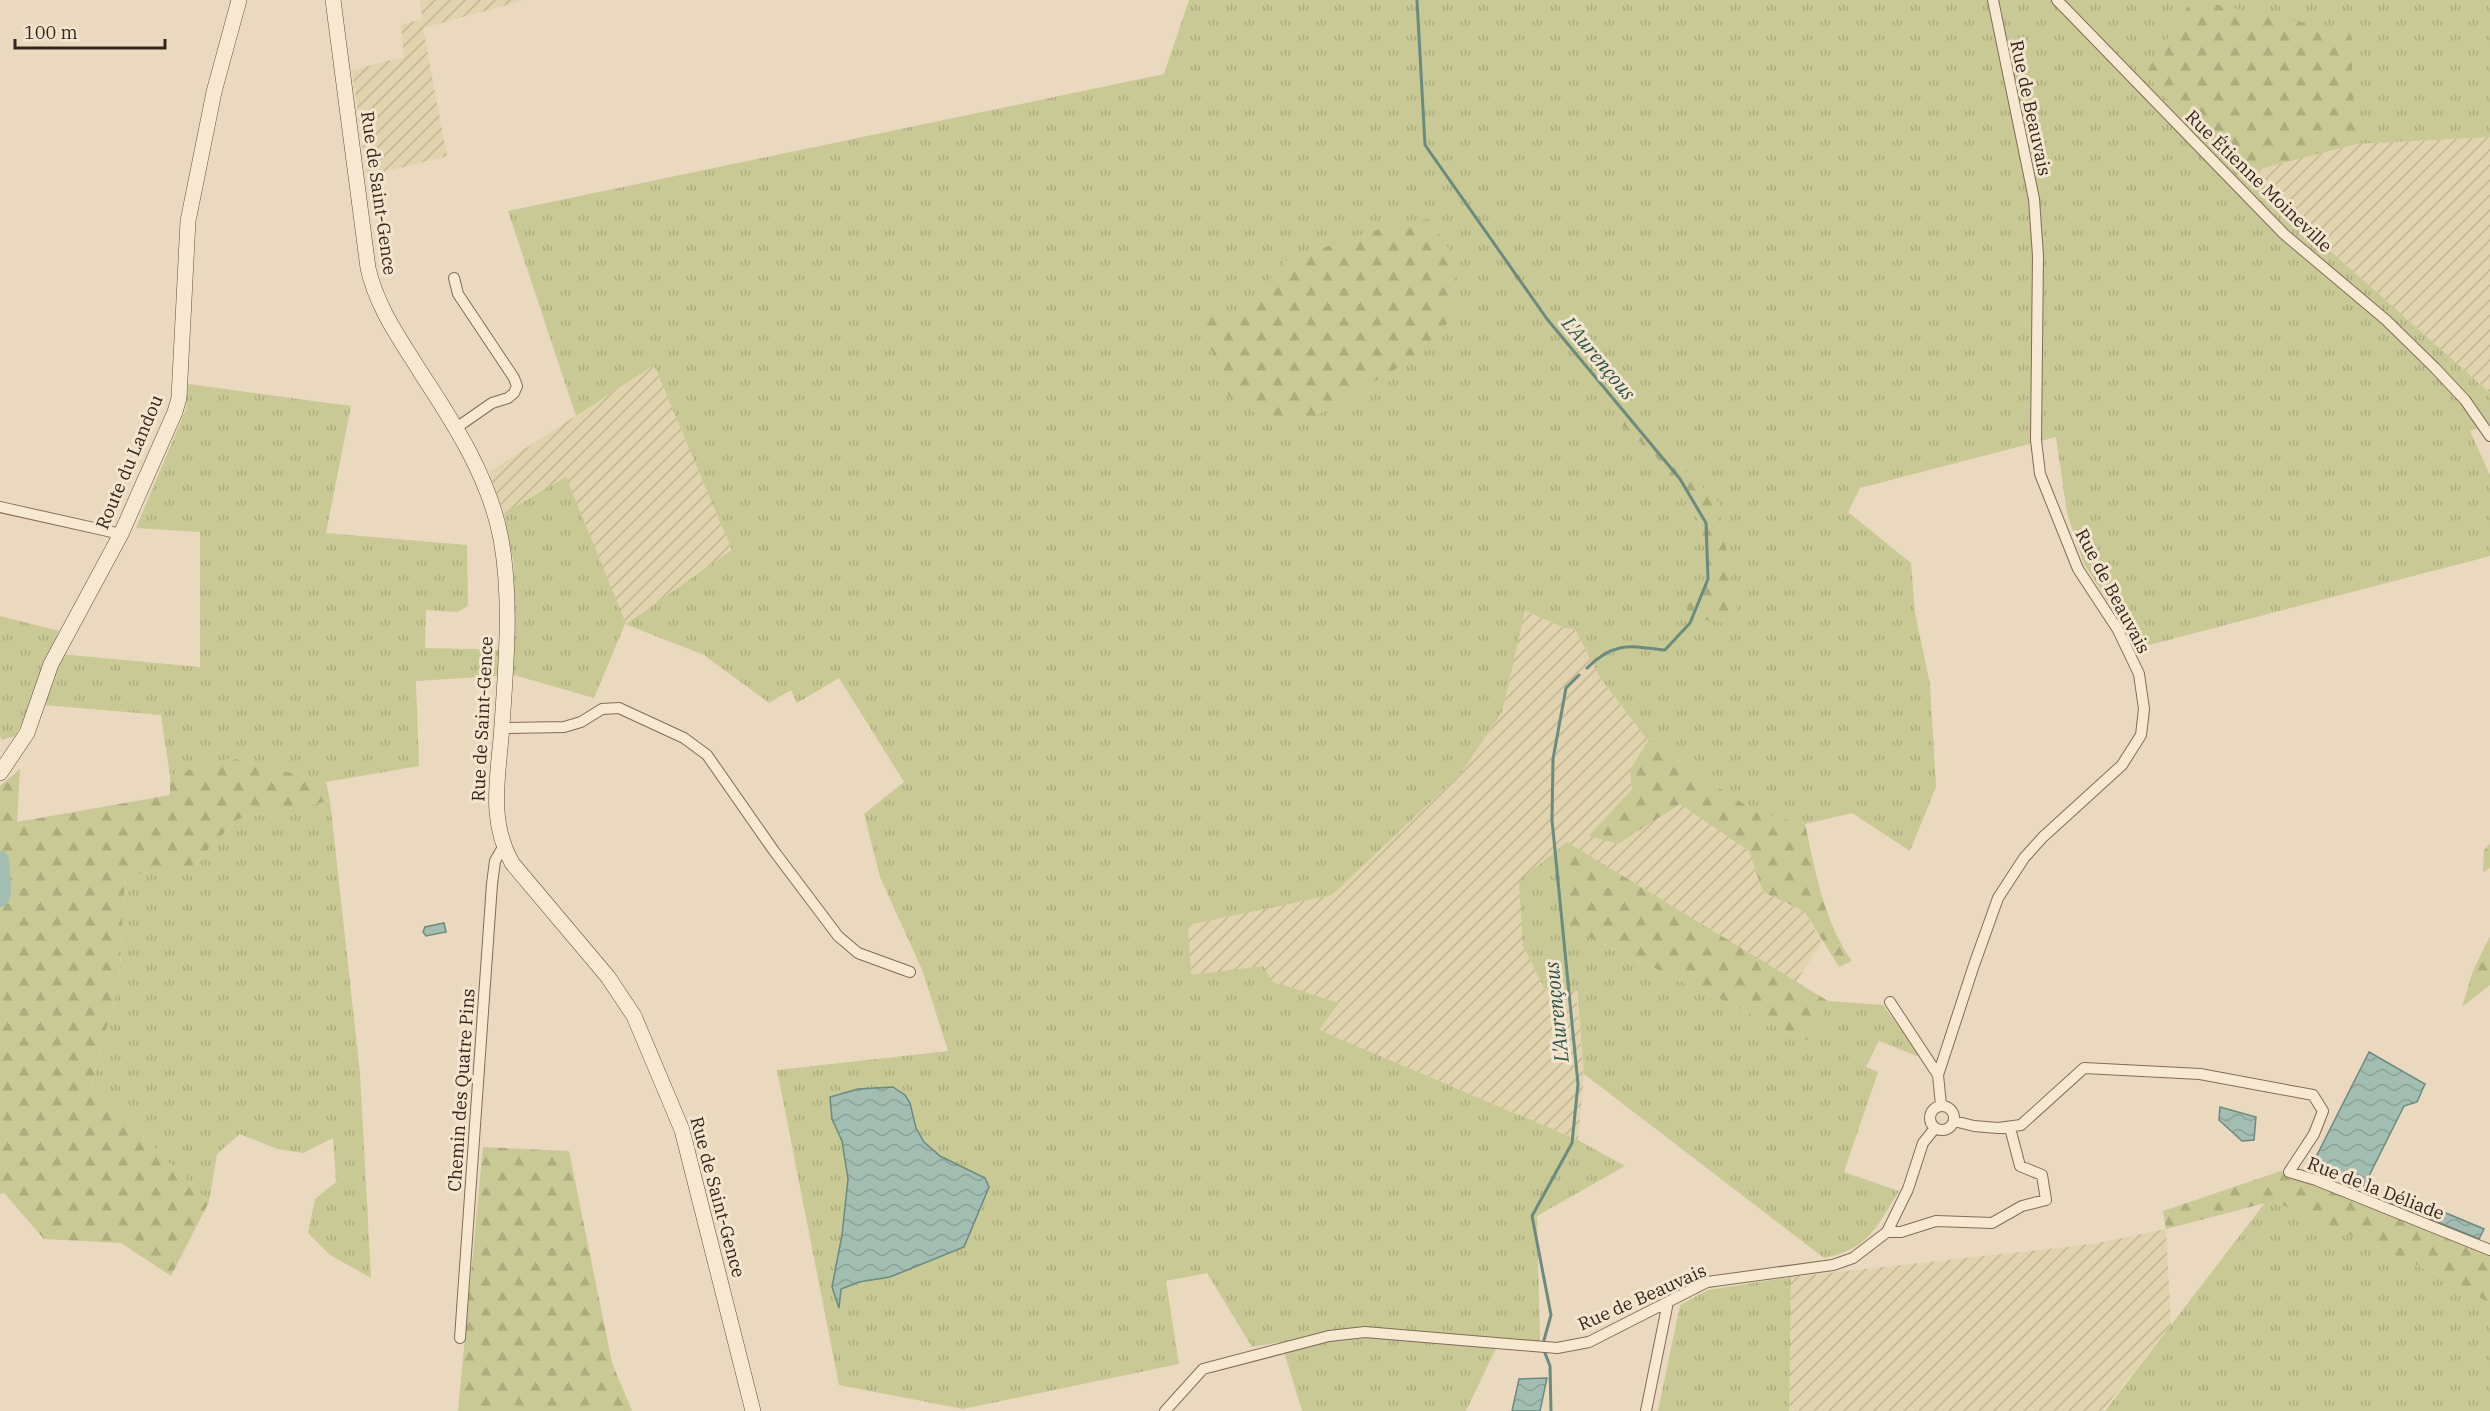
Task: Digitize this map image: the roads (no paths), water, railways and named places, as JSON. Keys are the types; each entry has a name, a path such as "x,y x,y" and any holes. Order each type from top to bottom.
{"street":[{"name":"Route du Landou","path":"0,773 27,733 51,664 121,534 179,398 188,221 214,92 239,0"},
{"name":"Rue de Saint-Gence","path":"333,0 368,268 374,291 384,315 456,428 484,485 497,519 502,543 507,615 496,810 498,831 503,847 512,863 608,976 634,1016 682,1130 753,1411"},
{"name":"Rue de Beauvais","path":"1941,1105 1938,1075 1998,898 2024,858 2043,837 2122,765 2141,735 2144,709 2139,674 2118,630 2078,569 2040,474 2036,440 2038,256 2034,199 1993,0"},
{"name":"Rue Étienne Moineville","path":"2057,0 2284,234 2386,320 2435,368 2464,400 2490,435"},
{"path":"454,278 458,294 517,386 508,398 492,403 456,428"},
{"path":"0,507 121,534"},
{"path":"502,728 564,727 581,722 602,709 619,708 684,738 708,755 774,851 838,936 858,953 910,972"},
{"name":"Chemin des Quatre Pins","path":"460,1338 492,884 495,861 503,847"},
{"path":"1890,1002 1938,1075"},
{"name":"Rue de la Déliade","path":"2010,1128 2021,1125 2084,1068 2200,1074 2313,1095 2323,1112 2314,1134 2289,1172 2316,1180 2490,1250"},
{"path":"1941,1105 1952,1109 1954,1121 1947,1129 1935,1128 1930,1117 1933,1109 1941,1105"},
{"path":"1887,1232 1901,1232 1936,1221 1992,1223 2022,1206 2046,1200 2042,1175 2020,1166 2010,1128 1974,1126 1954,1121"},
{"name":"Rue de Beauvais","path":"1164,1411 1203,1369 1329,1336 1365,1332 1557,1348 1589,1342 1707,1282 1833,1265 1853,1258 1887,1232 1908,1190 1923,1143 1935,1128"},
{"path":"1646,1411 1668,1302"}],"water":[{"path":"444,923 446,932 426,936 423,932 425,927"},
{"path":"2369,1052 2425,1084 2417,1102 2404,1106 2364,1186 2313,1163"},
{"path":"893,1087 905,1095 910,1103 916,1128 924,1142 940,1156 985,1178 989,1187 964,1247 890,1277 859,1282 841,1289 839,1308 832,1287 842,1235 848,1179 842,1141 832,1119 830,1097 858,1089"},
{"path":"2220,1107 2256,1117 2254,1140 2242,1141 2219,1120"},
{"path":"2389,1190 2423,1203 2419,1215 2385,1202"},
{"path":"2434,1208 2484,1229 2479,1239 2430,1219"},
{"path":"1547,1378 1540,1411 1512,1411 1519,1379"}],"waterway":[{"name":"L'Aurençous","path":"1417,0 1425,145 1547,319 1680,479 1706,523 1708,579 1690,623 1665,650 1642,647 1614,649 1587,668"},
{"name":"L'Aurençous","path":"1544,1340 1551,1315 1532,1216 1572,1143 1578,1084 1552,820 1553,759 1566,688 1579,675"},
{"path":"0,860 2,893 0,898"},
{"name":"L'Aurençous","path":"1545,1353 1550,1366 1551,1411"}]}
